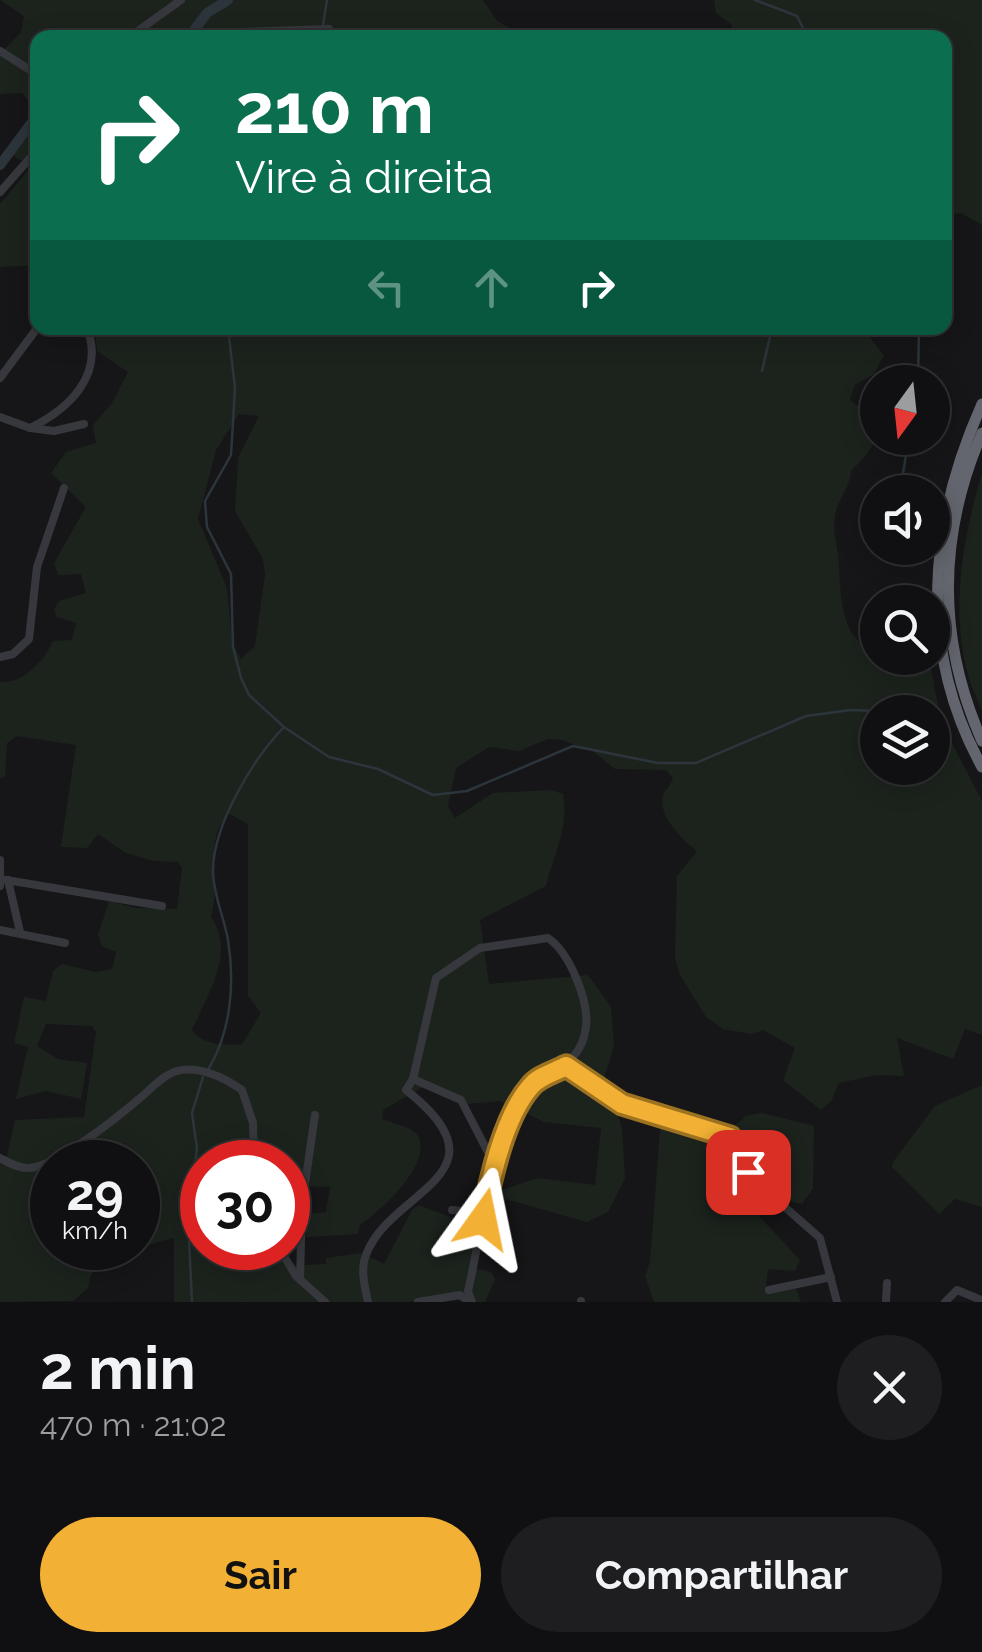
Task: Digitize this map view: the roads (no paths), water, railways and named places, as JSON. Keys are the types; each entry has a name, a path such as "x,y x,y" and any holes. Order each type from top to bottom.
{"highway":[{"path":"942,585 949,488 982,404"},
{"path":"942,585 954,517 982,433"},
{"path":"950,638 956,668 982,741"},
{"path":"948,675 958,712 982,767"}],"street":[{"path":"135,30 181,0"},
{"path":"321,30 330,29"},
{"path":"0,51 30,70"},
{"path":"0,192 30,158"},
{"path":"0,378 32,335"},
{"path":"30,428 73,402 94,346 90,335"},
{"path":"0,418 30,428 54,430 84,424"},
{"path":"0,657 13,654 28,639 36,568 64,488"},
{"path":"0,860 20,932"},
{"path":"3,881 162,906"},
{"path":"0,930 65,943"},
{"path":"368,1302 365,1256 386,1224 434,1184 448,1152 447,1137 434,1114 406,1090 412,1080 436,978 480,948 538,938 553,941 578,984 586,1027 566,1066 531,1086 494,1165 468,1291 471,1302"},
{"path":"566,1066 622,1104 730,1137 759,1194 773,1199 820,1238 837,1302"},
{"path":"0,1158 29,1168 42,1164 110,1122 176,1071 210,1073 242,1090 253,1123 253,1140"},
{"path":"412,1080 461,1100 494,1165"},
{"path":"300,1279 302,1205 316,1115"},
{"path":"452,1210 484,1213"},
{"path":"294,1270 324,1302"},
{"path":"768,1290 832,1277"},
{"path":"886,1302 887,1283"},
{"path":"945,1302 957,1290 981,1300"},
{"path":"418,1302 460,1296 471,1302"}],"waterway":[{"path":"194,30 207,13 228,0"},
{"path":"323,25 327,0"},
{"path":"755,0 797,16 804,30"},
{"path":"0,165 30,125"},
{"path":"209,1068 227,1023 231,990 228,940 213,880 215,853 237,794 284,727 249,695 241,678 233,647 231,574 207,527 205,501 231,455 235,388 229,335"},
{"path":"762,371 770,335"},
{"path":"918,365 919,335"},
{"path":"903,473 906,455"},
{"path":"284,727 329,757 378,769 433,795 467,791 573,746 658,763 696,763 806,716 860,710"},
{"path":"192,1302 188,1217 197,1149 192,1113 203,1077"}]}
